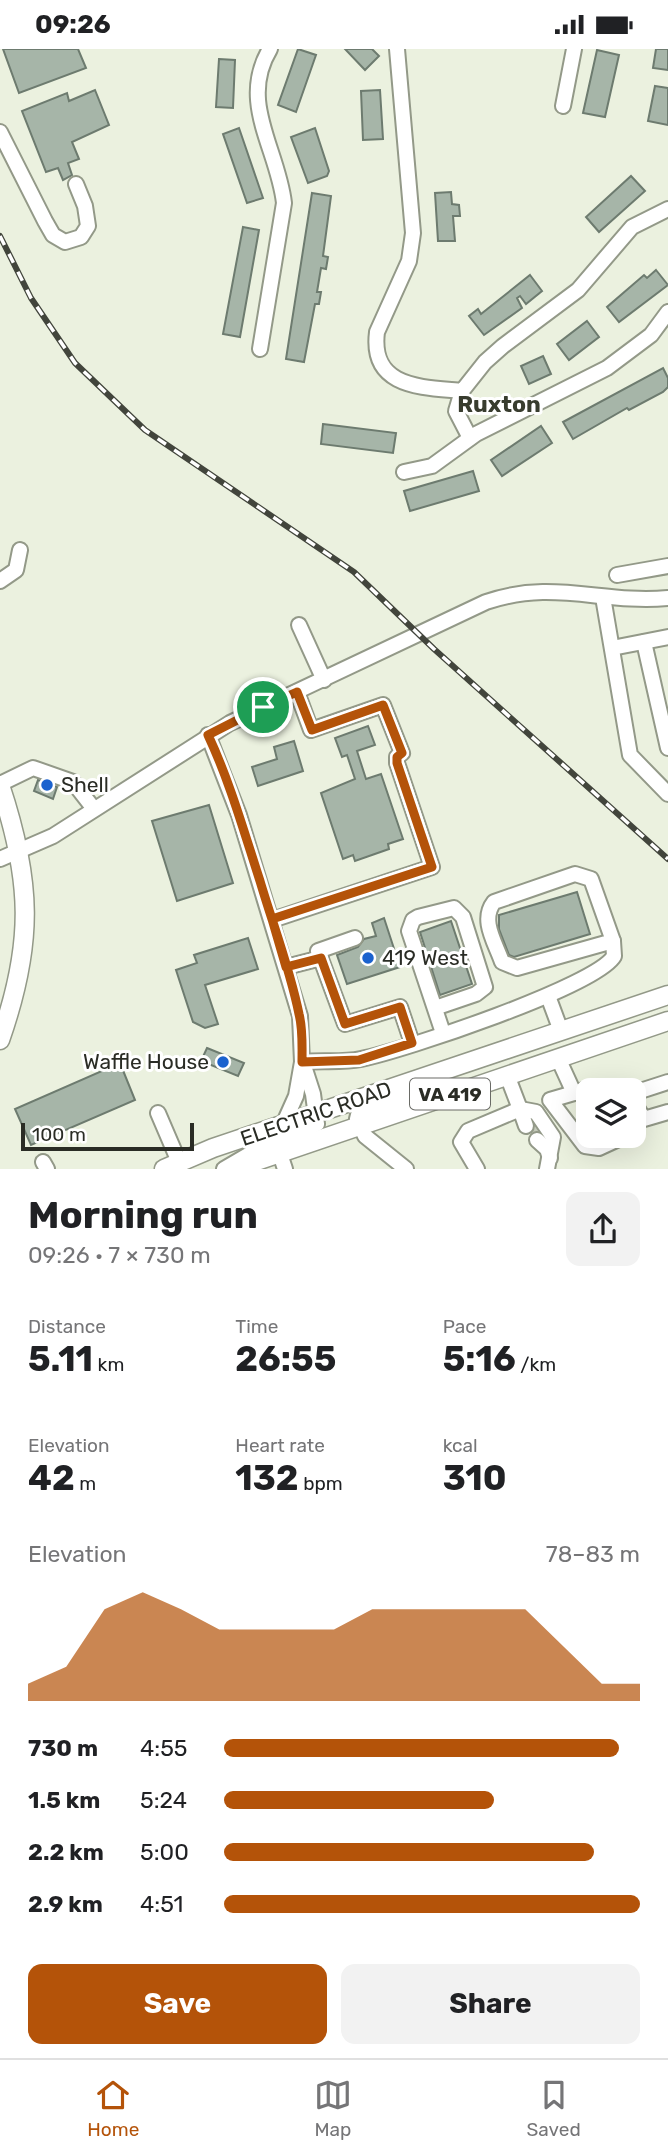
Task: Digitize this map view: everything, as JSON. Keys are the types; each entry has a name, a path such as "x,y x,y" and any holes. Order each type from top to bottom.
{"main road":[{"path":"0,784 25,875 26,934 14,999 0,1039"},
{"name":"ELECTRIC ROAD","path":"172,1165 668,995"},
{"name":"ELECTRIC ROAD","path":"233,1169 279,1151 668,1021"}],"street":[{"path":"260,349 284,203 282,184 256,103 260,70 270,49"},
{"path":"397,49 412,241 409,261 377,332 377,354 383,366 399,381 422,387 462,391"},
{"path":"563,106 574,49"},
{"path":"0,132 49,228 65,242 81,237 88,226 85,206 76,184"},
{"path":"470,438 456,411 462,391 494,354 578,290 632,227 668,209"},
{"path":"404,472 432,465 470,438 607,367 651,335 668,312"},
{"path":"0,582 16,570 20,550"},
{"path":"617,575 668,566"},
{"path":"0,859 19,853 94,809 208,735 506,595 548,590 603,597 668,598"},
{"path":"603,597 630,755 668,794"},
{"path":"299,625 324,680"},
{"path":"612,648 668,637"},
{"path":"644,642 668,748"},
{"path":"272,919 432,867 397,763 397,757 402,753 383,705 312,730 297,692"},
{"path":"208,735 230,791 272,919 300,1016 302,1062 296,1096 283,1125"},
{"path":"0,784 33,768 73,782 94,809"},
{"path":"302,1062 359,1060 443,1033 548,996 606,967 614,956 613,941 591,879 586,875 575,874 499,898 487,915 502,962 513,968 613,941"},
{"path":"435,1008 476,994 485,987 463,917 454,908 418,918 410,926 435,1008 443,1033"},
{"path":"355,938 318,951 345,1024 400,1007 412,1043"},
{"path":"286,967 321,958"},
{"path":"548,996 561,1031"},
{"path":"558,1058 574,1093 550,1100 576,1134"},
{"path":"224,1169 265,1145 314,1127 317,1114 302,1062"},
{"path":"406,1169 365,1136 359,1125 359,1115 442,1078 456,1066"},
{"path":"507,1075 526,1118"},
{"path":"646,1089 668,1082"},
{"path":"474,1168 461,1142 468,1131 526,1118 536,1112 553,1137 545,1151"},
{"path":"646,1118 668,1112"},
{"path":"158,1113 172,1165"},
{"path":"379,1118 379,1140 383,1151"},
{"path":"279,1151 285,1169"}],"building":[{"path":"3,49 78,49 86,68 19,93"},
{"path":"298,49 316,55 296,112 278,105"},
{"path":"345,49 372,49 379,56 365,70"},
{"path":"656,49 668,49 668,70 653,68"},
{"path":"597,50 619,55 605,117 583,113"},
{"path":"219,59 235,60 233,108 216,107"},
{"path":"655,86 668,88 668,125 648,121"},
{"path":"95,90 109,125 72,142 79,159 68,163 72,175 63,180 58,168 46,172 22,111 67,93 69,101"},
{"path":"380,90 383,139 363,140 361,91"},
{"path":"239,128 263,198 247,203 223,134"},
{"path":"315,128 329,171 327,176 308,183 291,137"},
{"path":"631,176 645,191 599,232 586,217"},
{"path":"451,192 452,204 459,205 460,216 453,216 455,241 438,241 435,193"},
{"path":"312,193 331,196 323,256 328,257 326,269 321,268 317,292 321,292 319,304 315,304 304,362 286,359"},
{"path":"243,227 259,230 240,337 223,334"},
{"path":"656,270 668,285 619,322 607,307 644,275 647,278"},
{"path":"530,275 542,291 526,304 520,296 517,298 522,308 484,335 469,316 478,309 481,314"},
{"path":"587,321 599,337 569,360 557,344"},
{"path":"543,356 551,374 529,384 521,366"},
{"path":"663,368 668,378 668,387 663,392 629,410 627,408 573,439 563,422"},
{"path":"323,424 396,433 393,453 321,444"},
{"path":"541,426 552,443 502,476 491,460"},
{"path":"473,471 479,491 410,511 404,491"},
{"path":"368,726 375,745 357,751 366,779 381,774 403,839 388,844 389,849 355,861 353,855 343,859 321,793 355,779 347,755 342,757 335,738"},
{"path":"294,741 303,771 258,786 252,767 277,759 274,747"},
{"path":"38,780 57,787 53,799 34,791"},
{"path":"209,805 233,883 177,901 152,821"},
{"path":"577,892 590,934 514,957 509,955 499,929 499,915"},
{"name":"419 West","path":"384,918 400,967 347,984 337,955 358,947 364,939 376,936 372,923"},
{"path":"451,921 472,984 440,995 420,932"},
{"path":"248,938 258,969 205,985 218,1024 205,1028 193,1022 176,970 197,963 194,955"},
{"name":"Waffle House","path":"207,1048 244,1063 238,1076 201,1061"},
{"path":"120,1063 135,1100 31,1145 15,1109"}],"tunnel":[{"path":"533,1120 545,1136"}],"railway":[{"path":"0,236 31,298 75,363 145,430 354,572 434,649 668,859"}],"place":[{"name":"Shell","path":"47,785"},
{"name":"419 West","path":"368,958"},
{"name":"Waffle House","path":"223,1062"}],"district":[{"name":"Ruxton","path":"499,404"}],"route":[{"path":"263,707 208,735 239,815 272,919 286,967 291,982 300,1016 302,1062 359,1060 412,1043 400,1007 345,1024 321,958 286,967 272,919 432,867 397,763 397,757 402,753 383,705 312,730 297,692 263,707"}]}
